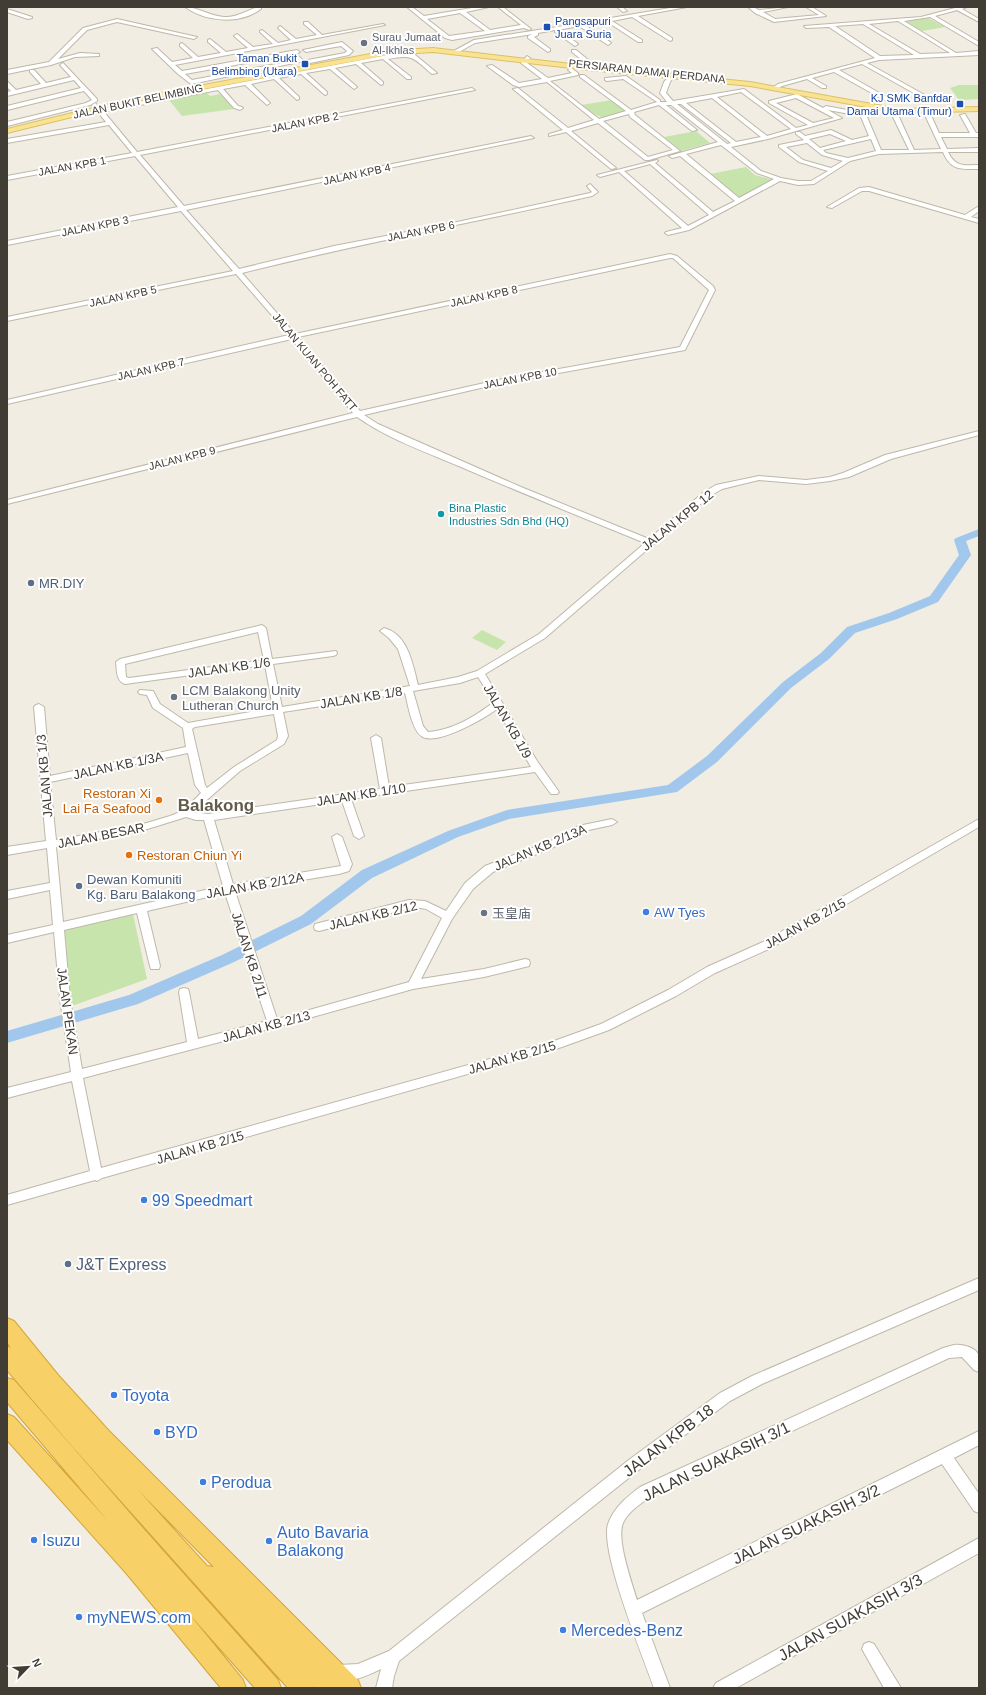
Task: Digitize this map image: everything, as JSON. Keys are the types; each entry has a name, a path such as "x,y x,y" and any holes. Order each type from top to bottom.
{"highway":[{"path":"7,1327 50,1382 102,1438 339,1683"},
{"path":"7,1355 78,1438 303,1688"},
{"path":"7,1387 134,1535 270,1688"},
{"path":"7,1424 28,1450 134,1565 176,1614 235,1688"},
{"path":"200,1575 217,1579 230,1588 339,1683"}],"main road":[{"name":"PERSIARAN DAMAI PERDANA","path":"314,63 402,52 457,49 526,59"},
{"name":"PERSIARAN DAMAI PERDANA","path":"457,49 670,78 778,86 900,110 926,111 979,109"},
{"name":"JALAN BUKIT BELIMBING","path":"7,129 97,106 314,63"},
{"name":"PERSIARAN DAMAI PERDANA","path":"589,67 670,78 778,86"},
{"name":"PERSIARAN DAMAI PERDANA","path":"878,106 908,108 979,106"}],"street":[{"path":"190,8 198,7"},
{"path":"190,8 218,19 229,20 242,17 259,9 259,7"},
{"path":"409,7 447,37 460,37 525,26"},
{"path":"422,18 487,7"},
{"path":"500,7 532,31"},
{"path":"619,7 625,11"},
{"path":"548,50 530,36 659,8 672,7"},
{"path":"457,49 474,42 532,31 611,22 685,7"},
{"path":"750,7 774,21 824,16 808,7"},
{"path":"757,12 786,7"},
{"path":"806,28 931,16 965,7"},
{"path":"958,9 979,21"},
{"path":"7,10 30,18"},
{"path":"461,11 489,32"},
{"path":"931,16 979,44"},
{"path":"581,25 636,17 670,39"},
{"path":"52,62 85,29 116,20 194,37"},
{"path":"899,20 955,54"},
{"path":"611,22 640,41"},
{"path":"306,23 321,36"},
{"path":"865,23 918,55"},
{"path":"170,64 384,25"},
{"path":"581,25 608,43"},
{"path":"831,26 879,58"},
{"path":"280,27 295,41"},
{"path":"262,31 277,44"},
{"path":"557,31 575,44"},
{"path":"237,36 252,49"},
{"path":"210,41 225,54"},
{"path":"287,42 314,63 350,51 342,44 306,50"},
{"path":"182,45 197,59"},
{"path":"155,49 191,82 301,61 292,53"},
{"path":"574,51 590,64 589,67"},
{"path":"180,73 299,52"},
{"path":"778,86 879,58 979,53"},
{"path":"7,72 77,55 97,55"},
{"path":"7,124 88,104 97,106 219,88 399,55 414,56 434,73"},
{"path":"384,58 409,78"},
{"path":"526,59 524,63 649,160 713,215"},
{"path":"357,62 381,82"},
{"path":"862,62 930,100"},
{"name":"JALAN KUAN POH FATT","path":"63,65 85,89 110,123 294,337 358,414 375,426 433,453 524,492 650,542"},
{"path":"490,66 515,84 567,131 613,168"},
{"path":"331,67 354,88"},
{"path":"518,87 576,74 571,70"},
{"path":"835,70 888,100"},
{"path":"32,71 45,85"},
{"path":"302,72 325,93"},
{"path":"582,76 631,112 632,116 680,152 739,201"},
{"path":"276,77 297,98"},
{"path":"607,78 624,77 694,130"},
{"path":"807,77 824,87"},
{"path":"7,94 74,78"},
{"path":"670,78 663,93 666,99 759,172 779,180 798,183 812,183 848,160 879,152 979,150"},
{"path":"7,83 14,92"},
{"path":"247,83 267,103"},
{"path":"219,88 236,107 240,108"},
{"path":"7,108 85,89"},
{"name":"JALAN KPB 2","path":"137,154 472,90"},
{"path":"658,103 682,102 742,90 824,154 848,160"},
{"path":"713,96 766,138"},
{"path":"600,175 680,152 766,138 839,118 797,96 771,102 812,125"},
{"path":"7,98 16,106"},
{"path":"551,135 631,112 666,99"},
{"path":"682,102 735,144"},
{"path":"819,108 863,116 879,152"},
{"path":"926,111 950,162 961,169 979,174"},
{"path":"963,115 976,135"},
{"path":"896,117 912,151"},
{"path":"7,141 110,123"},
{"path":"832,170 801,161 781,146 807,140 828,132 836,133 852,142"},
{"path":"937,135 976,135"},
{"path":"818,150 872,137"},
{"name":"JALAN KPB 4","path":"183,209 531,138"},
{"name":"JALAN KPB 1","path":"7,178 137,154"},
{"path":"958,166 979,167"},
{"path":"620,170 687,229"},
{"path":"668,233 687,229 779,180"},
{"name":"JALAN KPB 6","path":"238,272 340,247 448,226 592,194 595,192 590,186"},
{"path":"830,207 861,190 869,189 979,221"},
{"path":"966,217 979,208"},
{"name":"JALAN KPB 3","path":"7,243 183,209"},
{"name":"JALAN KPB 8","path":"294,337 673,256 712,290 684,349"},
{"name":"JALAN KPB 5","path":"7,319 238,272"},
{"name":"JALAN KPB 7","path":"7,402 294,337"},
{"name":"JALAN KPB 10","path":"358,414 498,382 684,349"},
{"name":"JALAN KPB 9","path":"7,502 358,414"},
{"name":"JALAN KPB 12","path":"480,674 542,636 706,494 719,487 759,478 806,482 830,479 846,475 888,457 979,433"},
{"name":"JALAN BESAR","path":"7,851 141,828 186,813 206,794 238,769 281,742 284,736 262,628 170,651 124,660 120,662 119,666 122,677 125,680"},
{"path":"384,631 394,636 402,646 419,727 426,734 439,733 470,723 480,718 499,703"},
{"name":"JALAN KB 1/6","path":"125,680 333,653"},
{"name":"JALAN KB 1/8","path":"191,726 278,710 411,689 460,680 480,674"},
{"name":"JALAN KB 1/9","path":"480,674 499,703 536,769 554,792"},
{"path":"143,692 150,693 156,706 182,724 191,726 187,731 200,785 206,794"},
{"name":"JALAN KB 1/3","path":"39,707 50,844"},
{"path":"376,738 385,790"},
{"name":"JALAN KB 1/3A","path":"45,780 192,749"},
{"name":"JALAN KB 1/10","path":"186,813 196,817 208,817 536,769"},
{"path":"345,797 359,836"},
{"name":"JALAN KB 2/11","path":"208,817 228,888 273,1024"},
{"name":"JALAN KB 2/13A","path":"413,985 448,917 470,886 489,868 557,842 581,828 593,824 612,822"},
{"name":"JALAN KB 2/15","path":"7,1200 97,1176 559,1044 605,1027 672,993 711,970 767,945 979,822"},
{"name":"JALAN KB 2/12A","path":"7,940 228,888 339,870 345,868 347,864 337,837"},
{"name":"JALAN PEKAN","path":"50,844 65,999 77,1076 97,1176"},
{"path":"7,894 54,886"},
{"name":"JALAN KB 2/12","path":"319,927 409,904 421,903 448,917"},
{"path":"141,909 155,966"},
{"name":"JALAN KB 2/13","path":"7,1093 273,1024 413,985 463,977 525,963"},
{"path":"184,992 194,1045"},
{"name":"JALAN KPB 18","path":"339,1683 358,1672 394,1656 629,1469 725,1397 757,1380 979,1284"},
{"name":"JALAN SUAKASIH 3/1","path":"662,1688 634,1609 613,1538 615,1525 632,1502 645,1492 948,1352 959,1350 967,1352 979,1366"},
{"name":"JALAN SUAKASIH 3/2","path":"634,1609 979,1438"},
{"path":"944,1455 979,1506"},
{"name":"JALAN SUAKASIH 3/3","path":"721,1688 979,1545"},
{"path":"869,1649 893,1688"},
{"name":"JALAN KPB 18","path":"384,1688 386,1676 394,1656"}],"green space":[{"path":"928,18 945,27 922,31 906,21"},
{"path":"959,85 979,85 979,99 959,100 950,88"},
{"path":"207,93 210,96 220,94 234,109 182,116 169,100"},
{"path":"612,100 626,110 611,117 602,117 597,116 581,105"},
{"path":"696,131 710,143 681,151 664,137"},
{"path":"746,167 755,175 770,179 772,181 741,197 737,196 710,174"},
{"path":"482,630 506,642 497,650 472,638"},
{"path":"133,914 147,979 72,1006 63,931"}],"waterway":[{"path":"7,1037 133,1000 227,959 306,920 367,874 453,834 507,815 672,789 712,759 787,685 825,656 851,630 893,616 934,599 965,555 960,540 979,532"}],"place":[{"name":"Pangsapuri Juara Suria","path":"547,27"},
{"name":"Surau Jumaat Al-Ikhlas","path":"364,43"},
{"name":"Taman Bukit Belimbing (Utara)","path":"305,64"},
{"name":"KJ SMK Banfdar Damai Utama (Timur)","path":"960,104"},
{"name":"Bina Plastic Industries Sdn Bhd (HQ)","path":"441,514"},
{"name":"MR.DIY","path":"31,583"},
{"name":"LCM Balakong Unity Lutheran Church","path":"174,697"},
{"name":"Restoran Xi Lai Fa Seafood","path":"159,800"},
{"name":"Restoran Chiun Yi","path":"129,855"},
{"name":"Dewan Komuniti Kg. Baru Balakong","path":"79,886"},
{"name":"AW Tyes","path":"646,912"},
{"name":"玉皇庙","path":"484,913"},
{"name":"99 Speedmart","path":"144,1200"},
{"name":"J&T Express","path":"68,1264"},
{"name":"Toyota","path":"114,1395"},
{"name":"BYD","path":"157,1432"},
{"name":"Perodua","path":"203,1482"},
{"name":"Isuzu","path":"34,1540"},
{"name":"Auto Bavaria Balakong","path":"269,1541"},
{"name":"myNEWS.com","path":"79,1617"},
{"name":"Mercedes-Benz","path":"563,1630"}],"district":[{"name":"Balakong","path":"216,805"}]}
